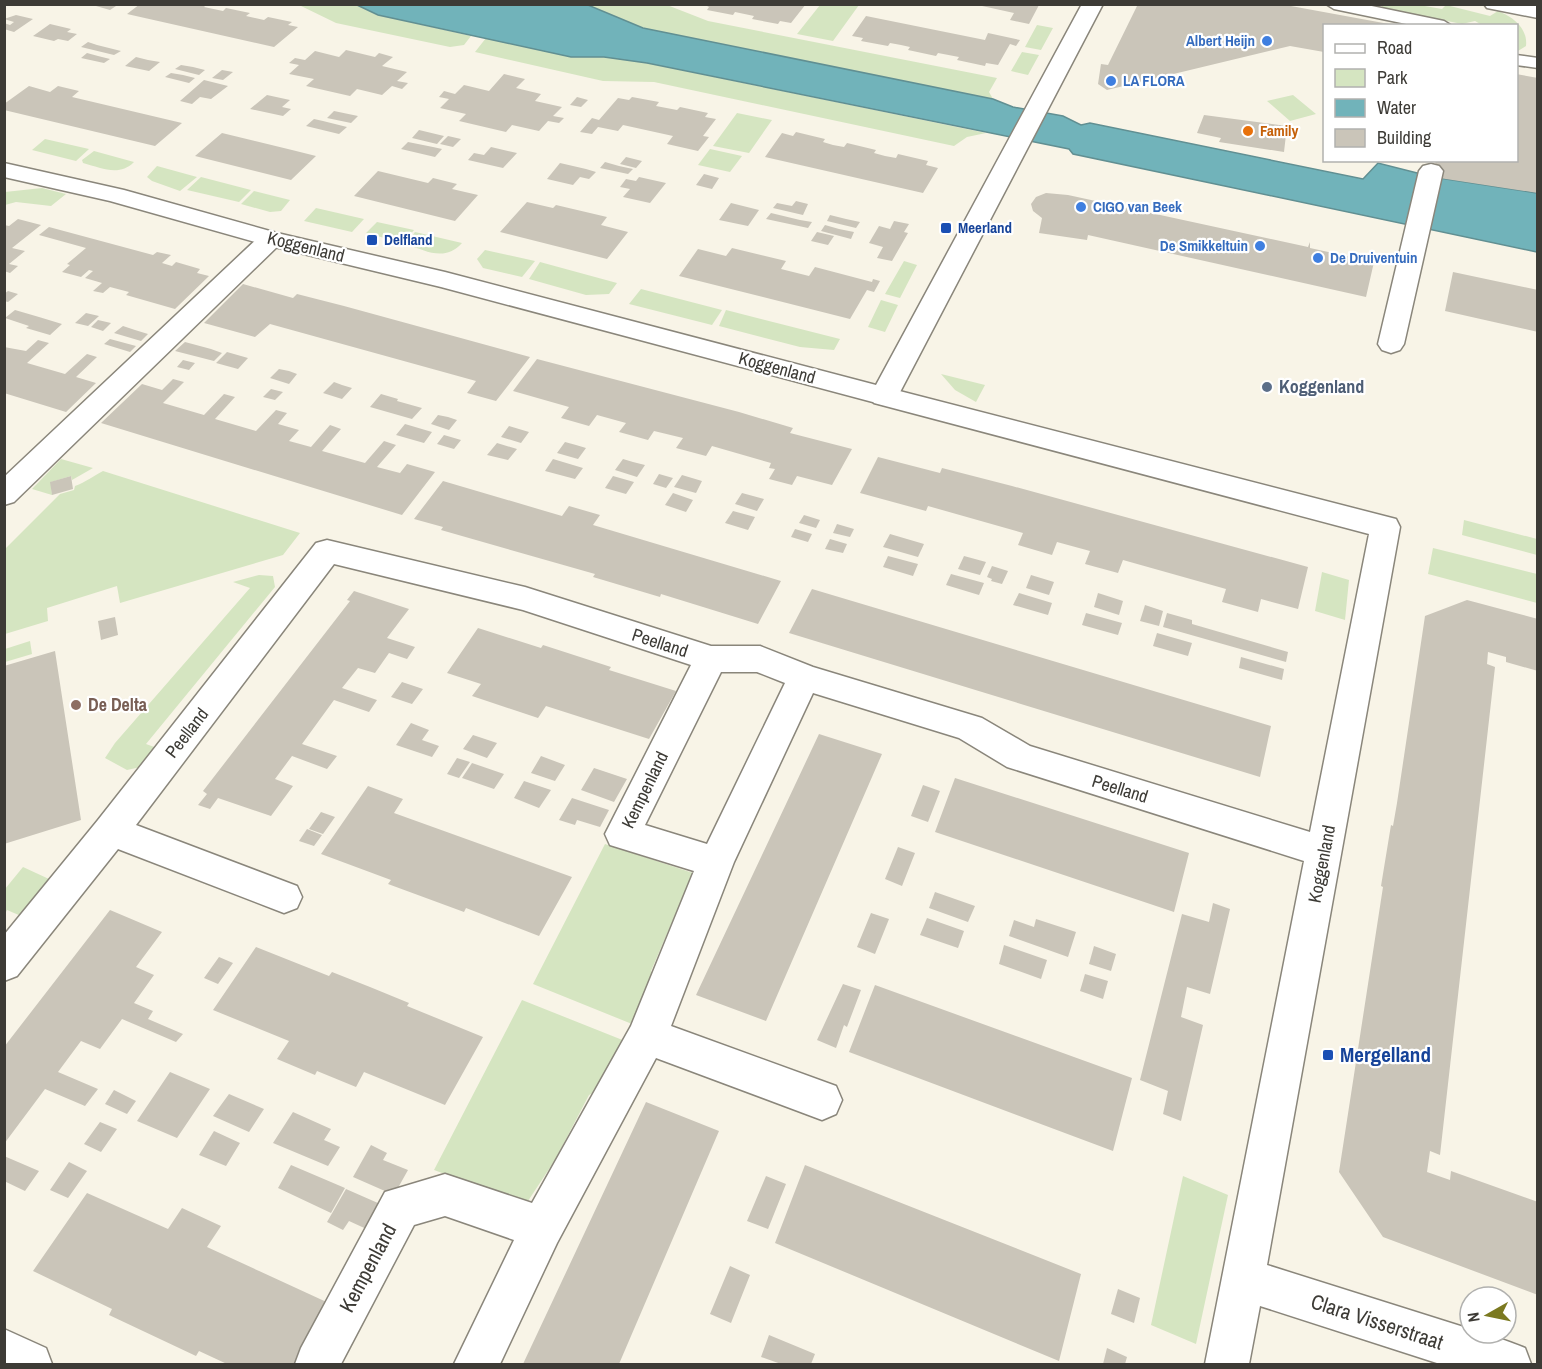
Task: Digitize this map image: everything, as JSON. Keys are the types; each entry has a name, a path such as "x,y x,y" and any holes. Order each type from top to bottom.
{"street":[{"path":"884,396 1093,4"},
{"path":"1494,4 1538,12"},
{"name":"Koggenland","path":"4,170 116,195 271,239 446,280 1385,527 1227,1365"},
{"path":"1392,344 1431,172"},
{"path":"4,495 271,239"},
{"name":"Peelland","path":"4,964 111,831 327,550 525,599 711,659 760,659 804,677 970,728 1018,757 1324,852"},
{"name":"Kempenland","path":"711,659 623,834 716,862"},
{"path":"477,1365 542,1228 647,1036 716,862 804,677"},
{"path":"111,831 284,897"},
{"path":"647,1036 822,1100"},
{"name":"Kempenland","path":"317,1365 400,1207 445,1196 542,1228"},
{"name":"Clara Visserstraat","path":"1244,1279 1509,1365"},
{"path":"4,1352 30,1365"}],"lane":[{"path":"1334,4 1434,24"},
{"path":"1518,60 1538,63"}],"green space":[{"path":"299,5 357,5 379,15 471,36 464,45 450,47 336,23"},
{"path":"588,5 667,5 708,21 997,78 989,92 993,99 643,28"},
{"path":"820,5 859,5 833,41 797,34"},
{"path":"1382,5 1419,5 1442,9 1446,5 1490,16 1498,11 1509,16 1518,24 1480,24 1475,21 1462,24 1382,8"},
{"path":"1518,24 1525,34 1526,46 1518,51"},
{"path":"1037,25 1053,28 1041,50 1025,47"},
{"path":"486,38 571,57 604,57 647,63 986,133 967,137 954,146 654,82 603,81 475,52"},
{"path":"1022,52 1039,55 1028,75 1011,71"},
{"path":"1293,95 1316,114 1290,121 1267,101"},
{"path":"737,113 772,120 749,153 713,146"},
{"path":"45,139 89,149 76,161 32,150"},
{"path":"710,149 742,156 730,172 698,165"},
{"path":"94,151 134,162 128,167 116,170 83,163 82,160"},
{"path":"157,166 197,177 180,191 147,177"},
{"path":"201,177 251,190 239,202 187,190"},
{"path":"42,188 66,194 51,206 16,202 5,205 5,192"},
{"path":"254,191 290,200 281,211 270,212 241,204"},
{"path":"316,208 364,219 352,232 304,221"},
{"path":"377,222 414,230 403,243 366,233"},
{"path":"415,232 462,243 456,249 442,254 428,252 406,244"},
{"path":"485,250 535,261 522,277 483,268 477,259"},
{"path":"904,261 917,265 900,298 885,294"},
{"path":"540,262 617,283 609,294 586,295 529,279"},
{"path":"641,289 722,310 712,325 629,304"},
{"path":"881,300 898,305 885,332 868,327"},
{"path":"726,310 840,339 834,350 800,347 719,326"},
{"path":"941,374 985,385 976,402 955,390"},
{"path":"61,459 93,468 72,480 71,476 51,482 52,495 32,489"},
{"path":"103,471 300,533 283,555 120,603 117,586 47,608 48,621 5,634 5,549 60,494 74,490 75,486"},
{"path":"1464,520 1537,539 1537,555 1462,535"},
{"path":"1433,548 1537,574 1537,603 1428,574"},
{"path":"1322,572 1349,580 1345,620 1315,611"},
{"path":"259,575 273,576 275,587 146,744 157,748 145,766 127,770 105,758 115,743 250,588 233,582"},
{"path":"30,641 32,654 5,662 5,649"},
{"path":"605,844 693,873 651,971 656,980 632,1024 533,984"},
{"path":"23,867 49,879 21,916 7,910 5,914 5,889"},
{"path":"522,1000 625,1041 602,1088 589,1095 555,1160 526,1204 434,1170"},
{"path":"1183,1176 1228,1195 1196,1344 1151,1325"}],"water":[{"path":"357,5 588,5 643,28 993,99 1013,107 1063,116 1081,125 1090,123 1363,179 1378,163 1433,177 1537,193 1537,252 1073,154 1069,149 647,63 604,57 571,57 378,15"}],"building":[{"path":"89,4 119,4 110,10"},
{"path":"140,4 207,4 204,7 223,11 226,8 250,13 246,16 264,20 268,17 292,22 288,25 298,27 274,47 127,14"},
{"path":"703,4 806,4 791,23 780,21 778,24 752,19 754,16 735,12 733,15 707,10 709,7"},
{"path":"973,4 1039,5 1029,24 1010,20 1014,13"},
{"path":"1138,4 1280,4 1389,24 1323,24 1323,52 1290,46 1107,90 1098,84 1101,64 1108,65"},
{"path":"16,15 33,19 14,32 4,29 4,23 10,25 14,22 4,19"},
{"path":"866,16 985,40 988,33 1020,40 1016,46 1010,44 998,65 986,63 985,66 957,60 959,57 938,53 936,56 908,50 910,47 901,45 890,43 888,46 861,41 863,38 852,36"},
{"path":"50,24 71,29 67,32 77,34 68,41 58,39 54,41 33,36"},
{"path":"88,42 121,51 114,55 81,47"},
{"path":"346,50 375,57 379,53 393,57 382,66 407,72 397,81 408,83 402,89 392,86 382,95 357,89 350,96 306,86 314,79 289,74 299,65 289,63 295,58 305,60 315,51 339,57"},
{"path":"87,53 110,59 104,63 81,58"},
{"path":"136,57 160,62 149,71 125,66"},
{"path":"181,65 205,70 199,75 175,69"},
{"path":"222,70 233,72 223,80 212,78"},
{"path":"171,73 195,78 189,83 165,77"},
{"path":"504,74 525,79 516,88 541,94 535,101 562,107 553,116 564,118 559,123 548,121 539,131 512,125 506,132 459,121 466,114 440,108 449,99 439,97 444,91 455,94 464,85 489,91"},
{"path":"1518,74 1538,78 1538,193 1433,177 1436,162 1518,162"},
{"path":"204,80 228,86 211,99 200,97 192,104 180,101"},
{"path":"29,86 50,92 58,86 79,91 72,97 182,123 155,146 4,110 4,104"},
{"path":"267,95 290,100 282,107 291,109 283,116 250,109"},
{"path":"577,97 588,100 581,107 570,105"},
{"path":"632,97 659,102 656,106 677,110 680,107 708,113 705,117 716,119 703,136 709,137 698,151 667,144 673,136 623,125 618,131 598,127 592,134 580,132 592,118 599,120 618,98 629,100"},
{"path":"334,111 358,116 351,123 327,118"},
{"path":"1204,115 1287,126 1284,152 1219,142 1221,138 1197,133"},
{"path":"314,119 347,127 339,134 306,126"},
{"path":"419,130 444,136 437,144 412,138"},
{"path":"796,132 825,139 823,142 833,145 844,147 847,143 876,150 874,153 885,156 896,158 898,154 928,161 926,165 938,168 923,193 765,157 782,133 793,136"},
{"path":"222,133 316,156 291,180 195,156"},
{"path":"448,136 461,139 453,147 440,144"},
{"path":"408,142 442,149 435,157 401,149"},
{"path":"491,147 517,153 503,168 468,160 474,153 484,155"},
{"path":"626,157 642,161 636,168 620,164"},
{"path":"605,162 633,169 628,174 600,168"},
{"path":"560,163 596,172 589,179 580,177 573,185 547,179"},
{"path":"378,171 428,183 433,178 457,184 452,189 478,195 455,221 354,196"},
{"path":"704,174 719,178 712,189 696,185"},
{"path":"639,177 666,183 650,203 623,197 630,189 620,187 626,179 636,181"},
{"path":"1046,193 1068,195 1308,247 1310,242 1310,248 1374,262 1366,297 1088,235 1087,240 1039,233 1042,218 1033,211 1031,204 1036,197"},
{"path":"796,201 808,204 803,215 773,208 777,203 792,206"},
{"path":"527,202 553,208 556,205 607,217 601,225 628,232 607,259 500,232"},
{"path":"731,203 759,210 748,226 719,220"},
{"path":"771,213 812,222 808,228 766,219"},
{"path":"830,215 860,222 856,228 827,221"},
{"path":"18,219 41,225 12,248 25,251 9,264 18,266 10,273 4,271 4,225 9,226"},
{"path":"894,221 909,224 904,232 908,233 892,261 877,258 883,247 869,243 879,226 890,229"},
{"path":"825,225 854,232 851,239 821,231"},
{"path":"49,227 153,255 157,252 171,255 162,263 172,266 176,262 200,269 197,273 209,276 175,309 126,295 129,292 110,287 103,293 93,291 102,283 85,278 93,271 89,270 81,277 62,272 70,265 67,264 86,248 39,235"},
{"path":"817,232 834,236 828,245 811,241"},
{"path":"732,248 786,261 781,269 809,276 815,267 872,282 873,279 880,281 874,292 867,290 850,319 679,276 698,249 726,256"},
{"path":"1453,272 1538,290 1538,332 1445,311"},
{"path":"243,284 293,298 297,294 530,357 496,401 467,393 476,381 270,324 255,337 204,323"},
{"path":"8,291 18,294 8,302 4,301 4,294"},
{"path":"15,310 62,324 50,335 26,328 29,326 5,318"},
{"path":"86,313 99,316 88,326 75,323"},
{"path":"98,320 111,323 103,331 91,327"},
{"path":"123,326 148,334 141,341 114,333"},
{"path":"110,339 136,346 130,352 104,344"},
{"path":"38,340 49,343 27,363 65,374 87,354 97,357 76,377 96,383 66,412 4,393 4,347 26,351"},
{"path":"185,342 222,353 214,361 175,351"},
{"path":"227,352 248,358 238,369 216,363"},
{"path":"537,359 739,412 793,428 790,433 852,449 832,485 797,476 792,485 769,479 775,469 769,468 771,463 712,446 706,456 676,448 683,438 654,431 648,440 619,432 626,423 597,415 589,426 561,418 569,407 513,391"},
{"path":"183,360 195,363 189,370 177,367"},
{"path":"279,369 297,374 289,384 270,378"},
{"path":"173,379 184,382 163,403 204,415 224,394 235,397 215,419 256,431 276,410 287,413 278,424 299,430 289,441 311,447 330,425 341,429 322,451 365,463 384,441 396,445 377,467 400,473 407,464 435,472 402,515 101,423 142,384 162,390"},
{"path":"334,382 352,388 342,399 323,393"},
{"path":"271,389 283,392 275,400 263,397"},
{"path":"381,394 422,408 412,419 370,407"},
{"path":"438,415 457,420 449,430 431,424"},
{"path":"405,424 432,432 424,443 396,435"},
{"path":"509,426 529,432 521,443 501,437"},
{"path":"444,435 461,440 454,449 437,444"},
{"path":"565,442 586,448 578,459 557,453"},
{"path":"497,443 517,449 508,460 487,455"},
{"path":"878,457 940,473 942,468 1308,567 1298,609 1261,599 1258,612 1222,602 1226,589 1123,560 1118,573 1085,564 1090,551 1057,542 1052,555 1018,545 1023,533 928,506 926,511 860,493"},
{"path":"553,459 583,468 575,479 545,471"},
{"path":"623,459 645,465 637,477 615,470"},
{"path":"659,474 673,478 666,488 653,484"},
{"path":"682,475 702,481 696,493 674,487"},
{"path":"71,476 73,489 52,495 50,482"},
{"path":"613,476 634,482 626,494 605,488"},
{"path":"443,481 562,516 569,506 600,515 593,525 781,581 758,624 661,594 660,597 593,577 595,574 441,530 443,527 414,519"},
{"path":"673,493 693,500 686,512 665,505"},
{"path":"742,493 764,499 757,511 735,504"},
{"path":"733,511 755,517 748,530 725,523"},
{"path":"804,515 820,520 816,528 799,523"},
{"path":"837,524 854,529 850,537 833,533"},
{"path":"795,529 812,534 808,542 791,537"},
{"path":"890,534 924,544 918,557 883,547"},
{"path":"830,539 847,544 843,553 825,549"},
{"path":"888,556 918,564 913,576 883,567"},
{"path":"964,556 986,562 980,575 958,569"},
{"path":"992,566 1008,571 1002,584 991,581 992,579 987,577"},
{"path":"951,574 984,583 979,595 946,585"},
{"path":"1031,575 1054,582 1049,595 1026,588"},
{"path":"812,589 1271,726 1260,777 789,633"},
{"path":"354,591 409,609 387,638 415,647 407,659 389,653 375,673 358,668 342,688 377,700 369,712 334,700 302,744 337,756 327,769 292,756 275,779 293,786 271,816 218,798 210,809 198,805 207,794 203,791 350,601 347,600"},
{"path":"1019,593 1052,603 1048,615 1013,605"},
{"path":"1098,593 1123,601 1119,615 1094,607"},
{"path":"1467,600 1538,619 1538,671 1506,662 1506,657 1488,652 1487,664 1495,667 1440,1155 1430,1151 1427,1172 1450,1180 1451,1171 1538,1202 1538,1295 1518,1288 1518,1285 1511,1285 1383,1237 1339,1172 1383,887 1381,886 1397,803 1425,616"},
{"path":"1145,605 1163,611 1159,626 1140,621"},
{"path":"1086,613 1122,623 1118,635 1082,625"},
{"path":"1167,613 1192,620 1192,624 1288,652 1286,662 1163,627"},
{"path":"115,617 118,635 101,640 98,621"},
{"path":"478,628 541,648 543,645 611,667 609,670 676,691 649,739 546,706 538,718 472,696 481,684 447,673"},
{"path":"1157,633 1192,643 1188,656 1153,646"},
{"path":"55,651 81,820 4,844 4,666"},
{"path":"1241,657 1284,669 1282,680 1239,668"},
{"path":"402,682 423,689 412,704 391,697"},
{"path":"411,723 429,730 422,740 439,746 432,757 396,745"},
{"path":"819,734 882,754 766,1021 696,995"},
{"path":"473,735 497,743 487,758 463,749"},
{"path":"541,756 565,765 555,781 531,773"},
{"path":"457,758 470,762 459,778 447,774"},
{"path":"472,763 504,774 494,789 462,778"},
{"path":"594,768 627,779 614,802 581,790"},
{"path":"955,778 1189,853 1174,912 935,832"},
{"path":"524,781 551,790 539,808 514,798"},
{"path":"923,785 940,791 928,822 911,816"},
{"path":"368,786 403,799 394,813 572,877 539,936 466,908 464,912 388,884 391,880 321,854"},
{"path":"572,798 609,810 600,827 577,820 575,825 559,820"},
{"path":"321,812 335,817 323,834 309,829"},
{"path":"307,829 322,835 314,846 299,841"},
{"path":"898,847 915,853 902,886 885,879"},
{"path":"935,892 975,906 968,922 929,908"},
{"path":"1213,903 1230,909 1210,994 1187,987 1181,1017 1203,1025 1181,1121 1163,1114 1168,1091 1140,1080 1182,914 1209,922"},
{"path":"110,910 162,932 136,967 154,975 134,1003 153,1011 148,1019 183,1034 176,1042 122,1019 100,1049 81,1041 58,1072 98,1089 85,1106 45,1089 4,1144 4,1047"},
{"path":"871,913 889,919 875,954 857,947"},
{"path":"927,918 964,931 958,948 920,935"},
{"path":"1036,919 1076,932 1068,957 1009,936 1014,920 1034,927"},
{"path":"1004,945 1047,960 1041,979 999,964"},
{"path":"1094,946 1116,954 1111,971 1089,964"},
{"path":"256,947 329,976 332,972 370,987 409,1003 407,1006 483,1037 445,1105 364,1072 356,1087 317,1071 315,1075 277,1059 289,1041 213,1010"},
{"path":"219,957 233,963 218,984 204,978"},
{"path":"1085,974 1108,981 1103,999 1080,991"},
{"path":"843,984 861,990 836,1048 817,1040"},
{"path":"875,985 1132,1078 1113,1151 849,1052"},
{"path":"170,1072 210,1089 177,1138 137,1121"},
{"path":"114,1090 136,1101 127,1114 105,1104"},
{"path":"229,1094 264,1109 249,1132 213,1116"},
{"path":"646,1102 719,1131 619,1364 523,1364"},
{"path":"293,1112 331,1129 324,1140 340,1147 328,1166 273,1143"},
{"path":"100,1122 117,1129 101,1152 84,1144"},
{"path":"214,1131 240,1143 226,1166 199,1155"},
{"path":"371,1145 387,1153 383,1160 408,1170 394,1195 353,1177"},
{"path":"4,1156 39,1171 25,1191 4,1181"},
{"path":"69,1162 87,1171 68,1198 50,1190"},
{"path":"291,1165 345,1188 331,1213 278,1188"},
{"path":"805,1165 1081,1274 1059,1361 775,1243"},
{"path":"766,1176 786,1184 768,1229 747,1221"},
{"path":"346,1189 387,1207 373,1232 349,1221 343,1230 327,1222"},
{"path":"87,1193 168,1229 182,1208 221,1226 207,1247 333,1305 299,1364 227,1364 199,1351 196,1356 109,1315 112,1309 33,1271"},
{"path":"730,1266 750,1275 731,1323 710,1314"},
{"path":"1118,1289 1140,1298 1134,1323 1111,1314"},
{"path":"769,1335 815,1354 811,1364 781,1364 761,1357"},
{"path":"1107,1348 1127,1357 1125,1364 1103,1364"}],"place":[{"name":"Albert Heijn","path":"1267,41"},
{"name":"LA FLORA","path":"1111,81"},
{"name":"Family","path":"1248,131"},
{"name":"CIGO van Beek","path":"1081,207"},
{"name":"Meerland","path":"946,228"},
{"name":"Delfland","path":"372,240"},
{"name":"De Smikkeltuin","path":"1260,246"},
{"name":"De Druiventuin","path":"1318,258"},
{"name":"Koggenland","path":"1267,387"},
{"name":"De Delta","path":"76,705"},
{"name":"Mergelland","path":"1328,1055"}]}
